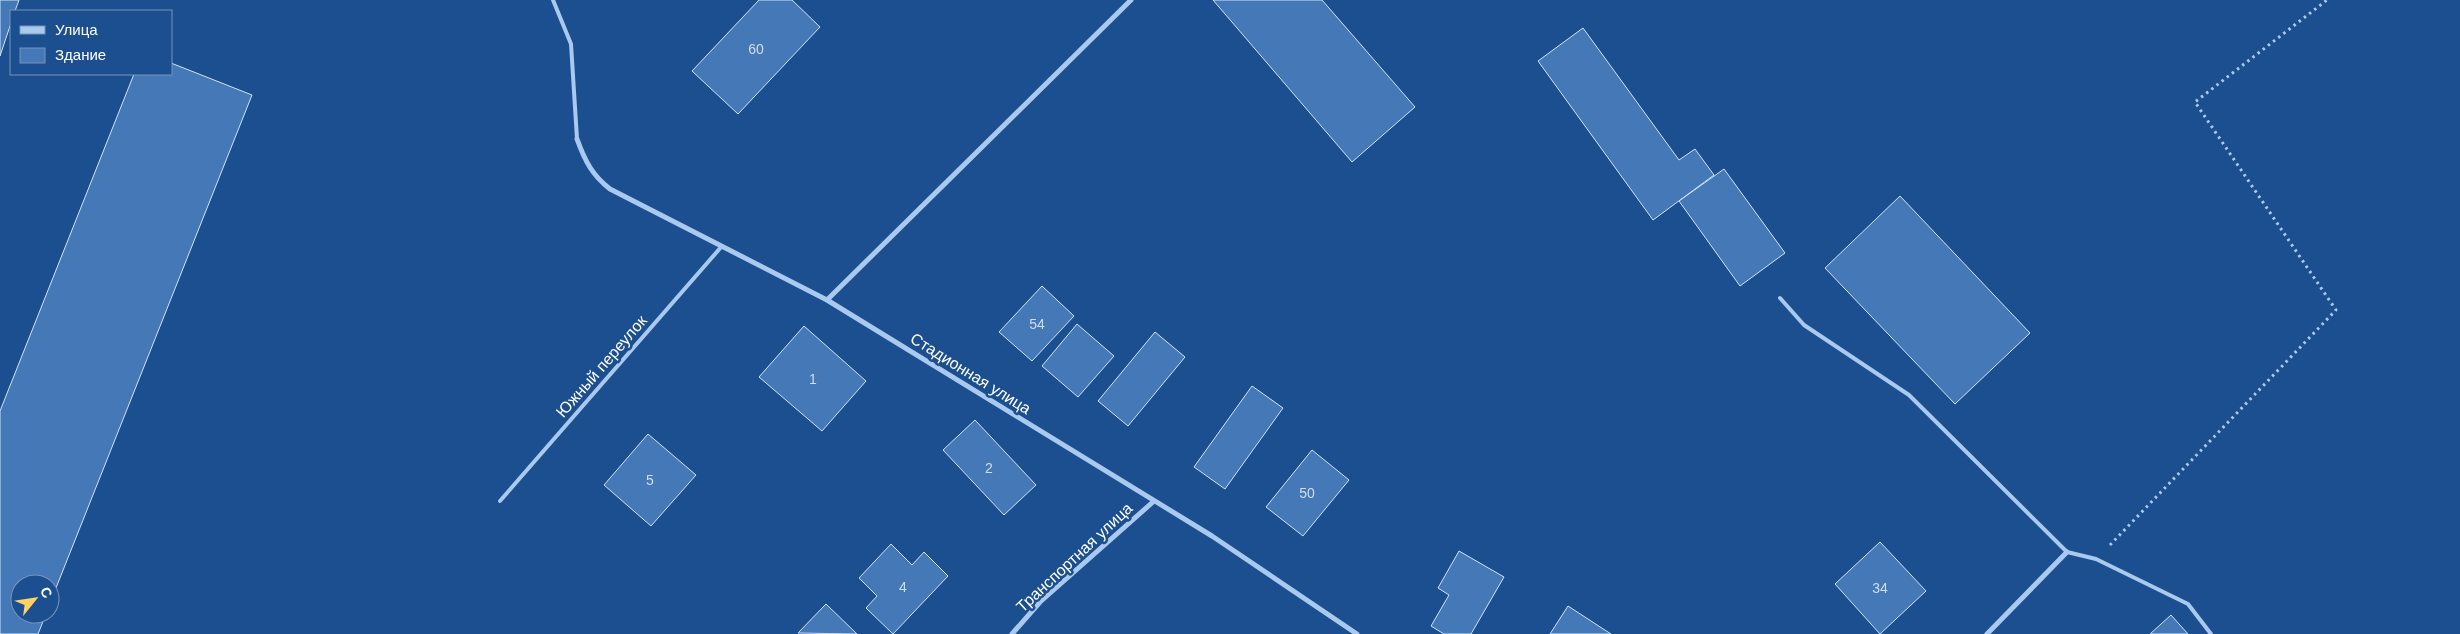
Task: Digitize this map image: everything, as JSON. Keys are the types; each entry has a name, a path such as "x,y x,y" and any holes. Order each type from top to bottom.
{"street":[{"path":"827,300 1131,0"},
{"name":"Стадионная улица","path":"577,139 585,162 596,178 610,190 827,300 1212,536 1357,634"},
{"name":"Транспортная улица","path":"1012,634 1040,602 1154,501"},
{"path":"1987,634 2067,552"}],"lane":[{"path":"553,0 571,44 577,139"},
{"name":"Южный переулок","path":"500,501 722,246"},
{"path":"1780,298 1804,326 1909,395 2067,552 2096,559 2188,604 2211,634"}],"path":[{"path":"2096,559 2336,310 2195,102 2327,0"}],"building":[{"path":"0,0 19,0 15,10 10,10 10,26 0,56"},
{"path":"759,0 792,0 820,27 738,114 692,71"},
{"path":"1213,0 1322,0 1415,107 1352,162"},
{"path":"1583,28 1679,160 1695,149 1714,175 1653,220 1538,61"},
{"path":"172,63 252,95 60,578 60,574 10,574 10,624 42,624 38,634 0,634 0,411 134,75 172,75"},
{"path":"1724,169 1785,253 1740,286 1679,201"},
{"path":"1900,196 2030,333 1955,404 1825,268"},
{"path":"1042,286 1074,316 1032,361 999,332"},
{"path":"1077,324 1114,356 1078,397 1042,366"},
{"path":"804,326 866,381 822,431 759,377"},
{"path":"1155,332 1185,357 1128,426 1098,401"},
{"path":"1252,386 1283,408 1225,489 1194,467"},
{"path":"975,420 1036,485 1004,515 943,450"},
{"path":"648,434 696,475 651,526 604,485"},
{"path":"1312,450 1349,480 1303,536 1266,507"},
{"path":"1880,542 1926,591 1880,634 1835,584"},
{"path":"891,544 912,565 924,552 948,576 893,634 866,608 877,596 859,578"},
{"path":"1459,551 1504,577 1471,634 1444,634 1431,626 1449,595 1438,588"},
{"path":"826,604 857,634 798,633"},
{"path":"1568,606 1611,634 1550,634"},
{"path":"2171,615 2188,634 2150,634"}]}
